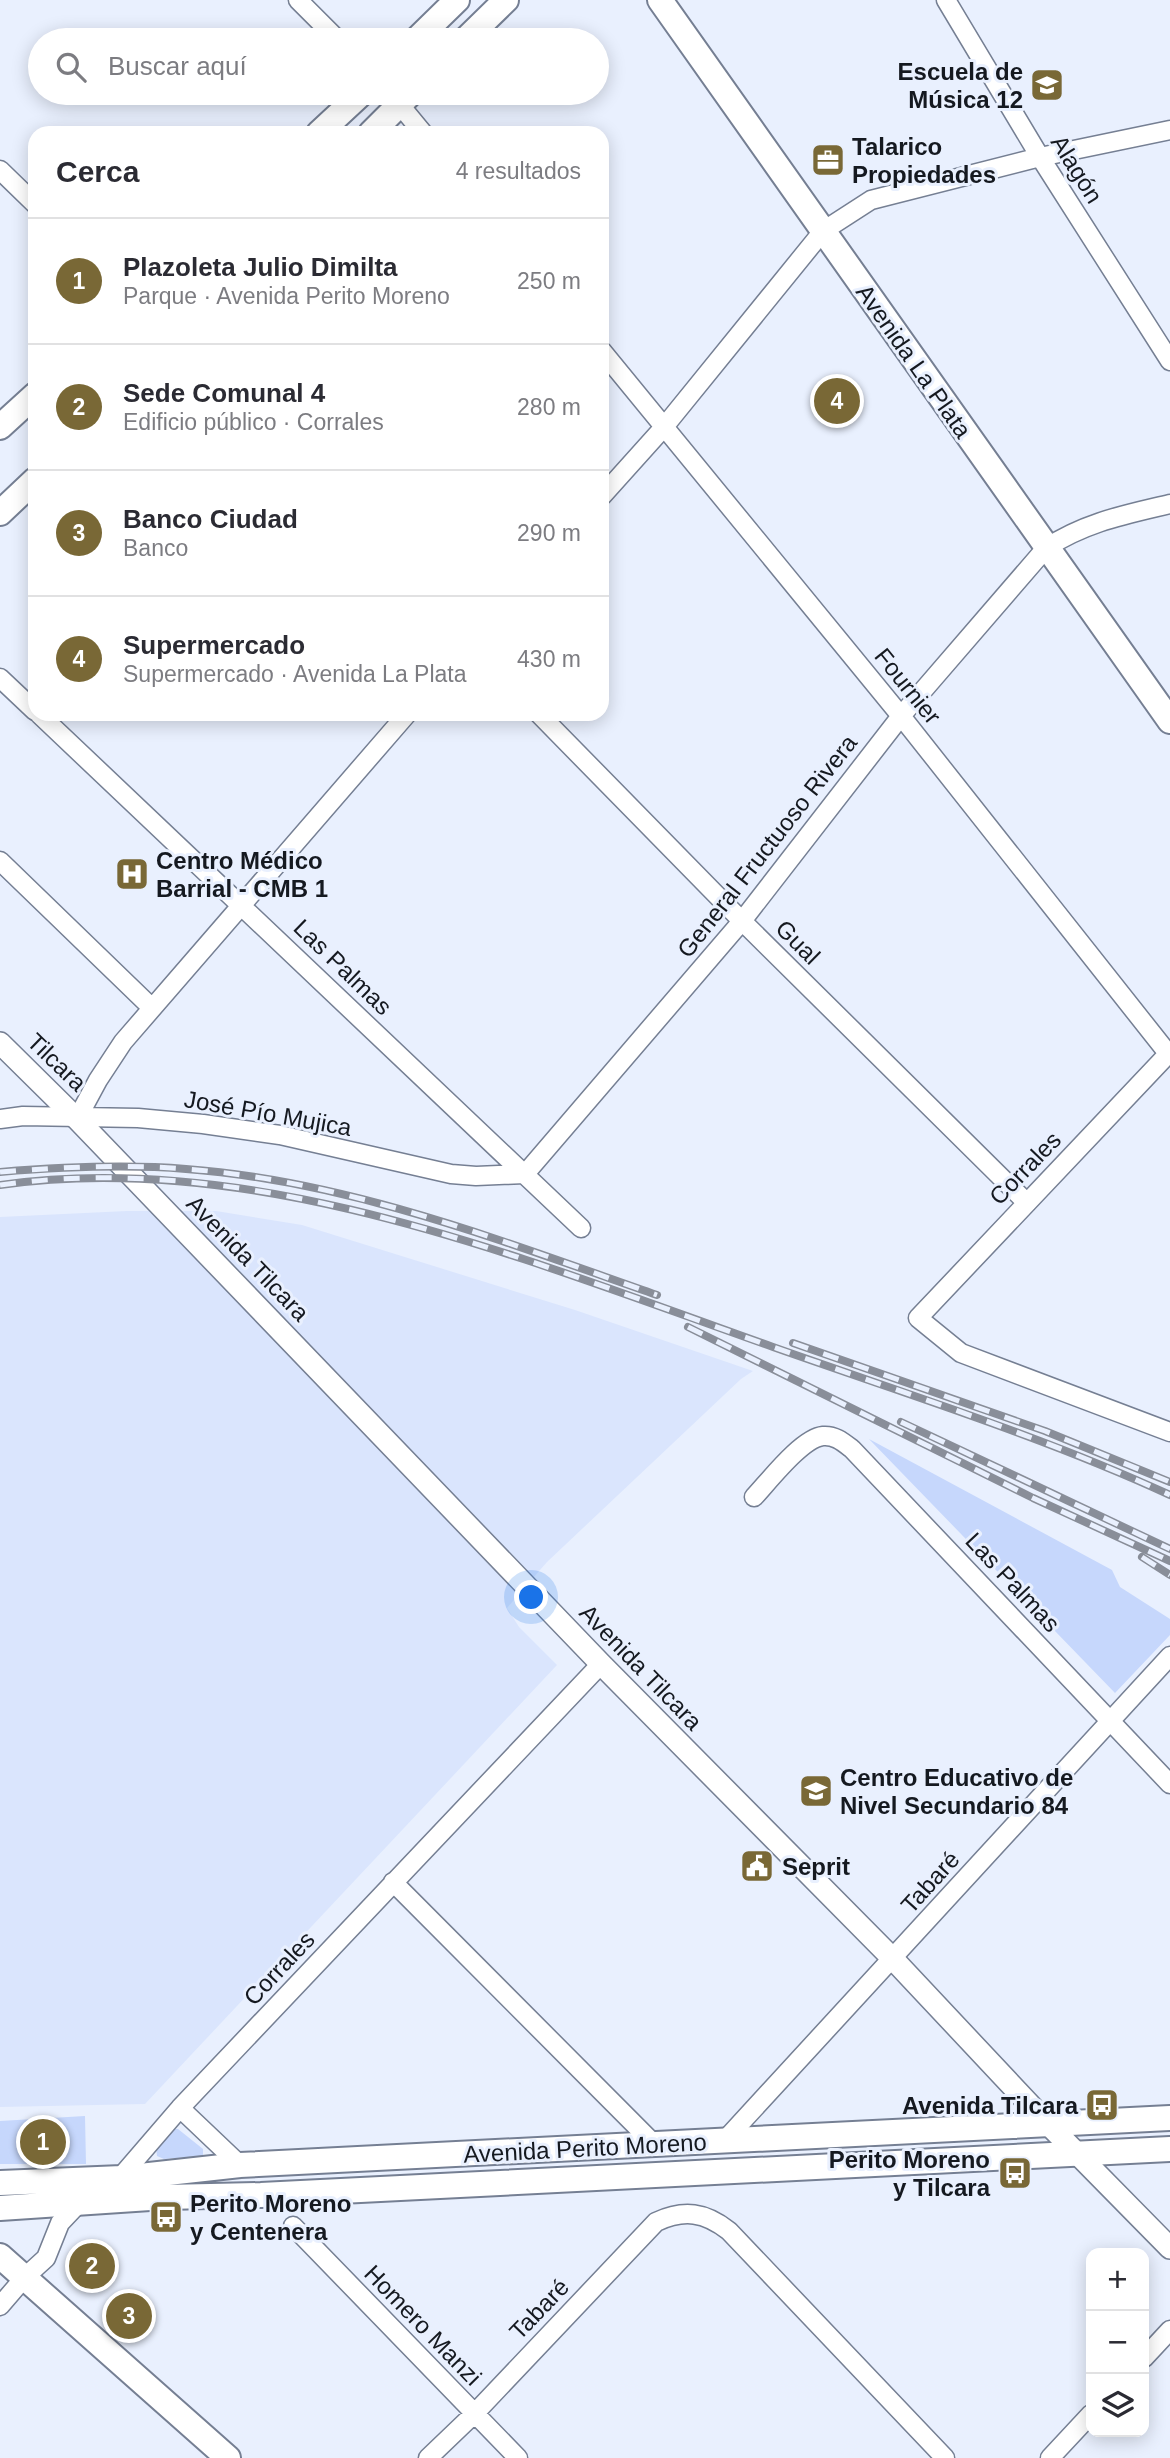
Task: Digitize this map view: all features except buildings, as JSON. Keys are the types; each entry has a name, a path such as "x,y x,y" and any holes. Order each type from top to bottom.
{"main road":[{"path":"428,28 457,0"},
{"path":"477,28 506,0"},
{"name":"Avenida La Plata","path":"660,0 1170,721"},
{"path":"327,126 349,105"},
{"path":"376,126 393,105"},
{"path":"0,427 28,401"},
{"path":"0,513 28,487"},
{"name":"Avenida Perito Moreno","path":"0,2183 122,2178 240,2165 1170,2118"},
{"name":"Avenida Perito Moreno","path":"0,2208 164,2197 261,2195 1170,2149"},
{"path":"0,2256 228,2458"}],"street":[{"path":"298,0 326,28"},
{"name":"Alagón","path":"946,0 1040,158 1170,361"},
{"path":"406,105 419,126"},
{"path":"609,488 664,427 823,231 870,200 1040,158 1170,130"},
{"path":"0,170 28,197"},
{"name":"Fournier","path":"609,360 901,716 1169,1054"},
{"name":"General Fructuoso Rivera","path":"525,1174 742,921 901,716 1046,548 1072,531 1122,515 1170,504"},
{"name":"Las Palmas","path":"0,678 28,704"},
{"name":"Las Palmas","path":"47,721 581,1228"},
{"path":"78,1119 98,1080 123,1042 401,721"},
{"name":"Gual","path":"547,721 742,921 1026,1202"},
{"path":"0,861 152,1008"},
{"name":"Tilcara","path":"0,1043 78,1119"},
{"name":"Corrales","path":"1169,1054 918,1318 961,1353 1170,1432"},
{"name":"José Pío Mujica","path":"0,1119 23,1116 138,1118 203,1124 280,1135 451,1174 525,1174"},
{"name":"Avenida Tilcara","path":"78,1119 601,1664 893,1959 1047,2123 1170,2248"},
{"name":"Las Palmas","path":"754,1497 809,1441 823,1436 838,1438 852,1449 1170,1784"},
{"name":"Tabaré","path":"724,2140 1170,1656"},
{"name":"Corrales","path":"0,2306 46,2258 60,2223 78,2204 122,2178 180,2108 601,1664"},
{"path":"394,1882 654,2144"},
{"path":"180,2108 240,2165"},
{"name":"Tabaré","path":"428,2458 475,2413 656,2222 674,2214 696,2214 715,2219 730,2231 945,2458"},
{"name":"Homero Manzi","path":"293,2226 518,2458"},
{"path":"1149,2353 1170,2330"},
{"path":"1050,2458 1086,2419"}],"shaded area":[{"path":"127,1211 216,1211 302,1225 575,1310 753,1371 741,1379 547,1562 507,1608 519,1627 557,1665 145,2104 0,2107 0,1217"},
{"path":"869,1439 1112,1570 1120,1587 1170,1619 1170,1635 1115,1693"},
{"path":"85,2116 86,2164 0,2164 0,2121"},
{"path":"171,2129 178,2129 203,2149 203,2156 164,2159 157,2156 156,2146"}],"railway":[{"path":"0,1172 93,1167 163,1167 307,1186 367,1200 484,1235 657,1295"},
{"path":"0,1185 98,1178 197,1183 295,1198 394,1220 587,1281 973,1416 1170,1495"},
{"path":"688,1327 1033,1498 1170,1561"},
{"path":"793,1343 1045,1431 1170,1482"},
{"path":"901,1422 1170,1549"},
{"path":"1142,1557 1170,1575"}],"place":[{"name":"Escuela de Música 12","path":"1047,85"},
{"name":"Talarico Propiedades","path":"828,160"},
{"name":"Supermercado","path":"837,401"},
{"name":"Centro Médico Barrial - CMB 1","path":"132,874"},
{"name":"Centro Educativo de Nivel Secundario 84","path":"816,1791"},
{"name":"Seprit","path":"757,1866"},
{"name":"Avenida Tilcara","path":"1102,2105"},
{"name":"Plazoleta Julio Dimilta","path":"43,2142"},
{"name":"Perito Moreno y Tilcara","path":"1015,2173"},
{"name":"Perito Moreno y Centenera","path":"166,2217"},
{"name":"Sede Comunal 4","path":"92,2266"},
{"name":"Banco Ciudad","path":"129,2316"}]}
